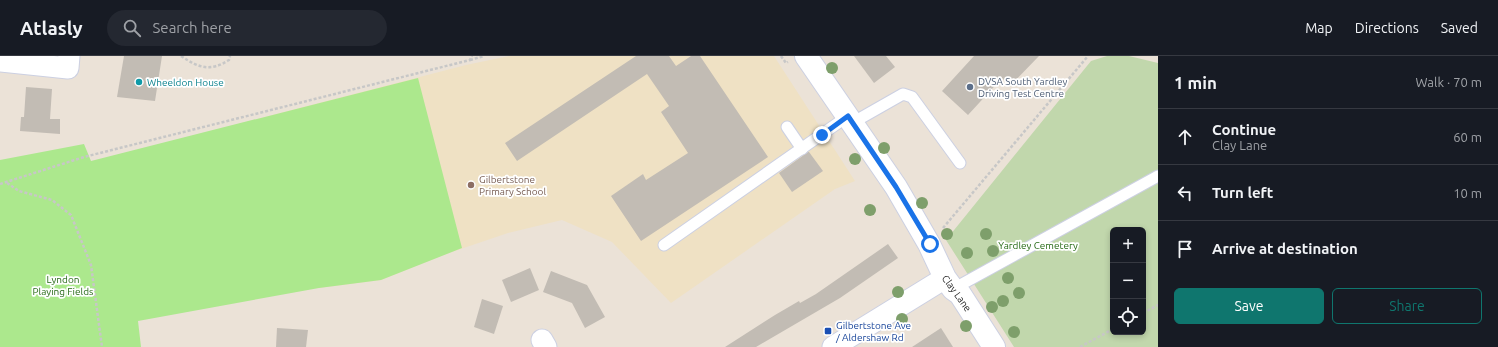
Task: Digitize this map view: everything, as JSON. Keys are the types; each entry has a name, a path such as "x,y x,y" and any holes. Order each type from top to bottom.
{"street":[{"path":"0,61 68,68 69,56"},
{"name":"Clay Lane","path":"806,56 896,187 930,244 949,284 960,294 994,347"},
{"path":"833,347 949,284"}],"lane":[{"path":"664,244 802,149 850,120 903,94 912,97 960,163"},
{"path":"787,127 802,149"},
{"path":"949,284 1158,176"}],"path":[{"path":"181,56 192,63 206,68 220,66 229,60 230,56"},
{"path":"470,60 472,56"},
{"path":"0,184 84,157 484,56"},
{"path":"930,244 1088,56"},
{"path":"7,183 19,191 52,200 71,215 91,265 102,347"},
{"path":"1146,311 1158,305"},
{"path":"1080,347 1110,331"}],"shaded area":[{"name":"Gilbertstone Primary School","path":"509,56 774,56 855,181 835,189 671,303 612,242 562,220 508,233 446,254 381,280 319,288 91,162 466,65"}],"green space":[{"name":"Yardley Cemetery","path":"1107,56 1129,56 1158,63 1158,347 1014,347 946,240 1091,61"},
{"name":"Lyndon Playing Fields","path":"418,78 462,248 381,280 319,288 138,321 141,347 0,347 0,160 84,144 91,161"}],"building":[{"name":"Wheeldon House","path":"124,56 162,56 155,101 117,97"},
{"path":"636,56 669,56 676,66 691,56 700,56 768,157 641,241 611,196 643,174 646,180 688,153 661,112 669,106 647,74 517,161 505,143"},
{"path":"854,56 886,56 895,67 874,83"},
{"path":"974,56 1039,56 1010,86 1002,78 968,115 942,91"},
{"path":"26,87 52,89 50,119 60,119 60,134 20,131 21,117 24,117"},
{"path":"808,152 823,171 792,192 779,173"},
{"path":"888,244 898,258 840,298 756,347 725,347 799,301 800,303 816,294"},
{"path":"530,268 539,290 511,302 502,280"},
{"path":"551,271 587,285 605,317 585,328 572,303 543,292"},
{"path":"482,299 503,306 494,334 474,327"},
{"path":"277,328 308,330 306,347 276,347"},
{"path":"941,328 953,347 912,347"}],"place":[{"name":"Wheeldon House","path":"139,82"},
{"name":"DVSA South Yardley Driving Test Centre","path":"970,87"},
{"name":"Gilbertstone Primary School","path":"471,185"},
{"name":"Gilbertstone Ave / Aldershaw Rd","path":"828,331"}],"route":[{"path":"822,135 848,116 896,187 930,244"}]}
